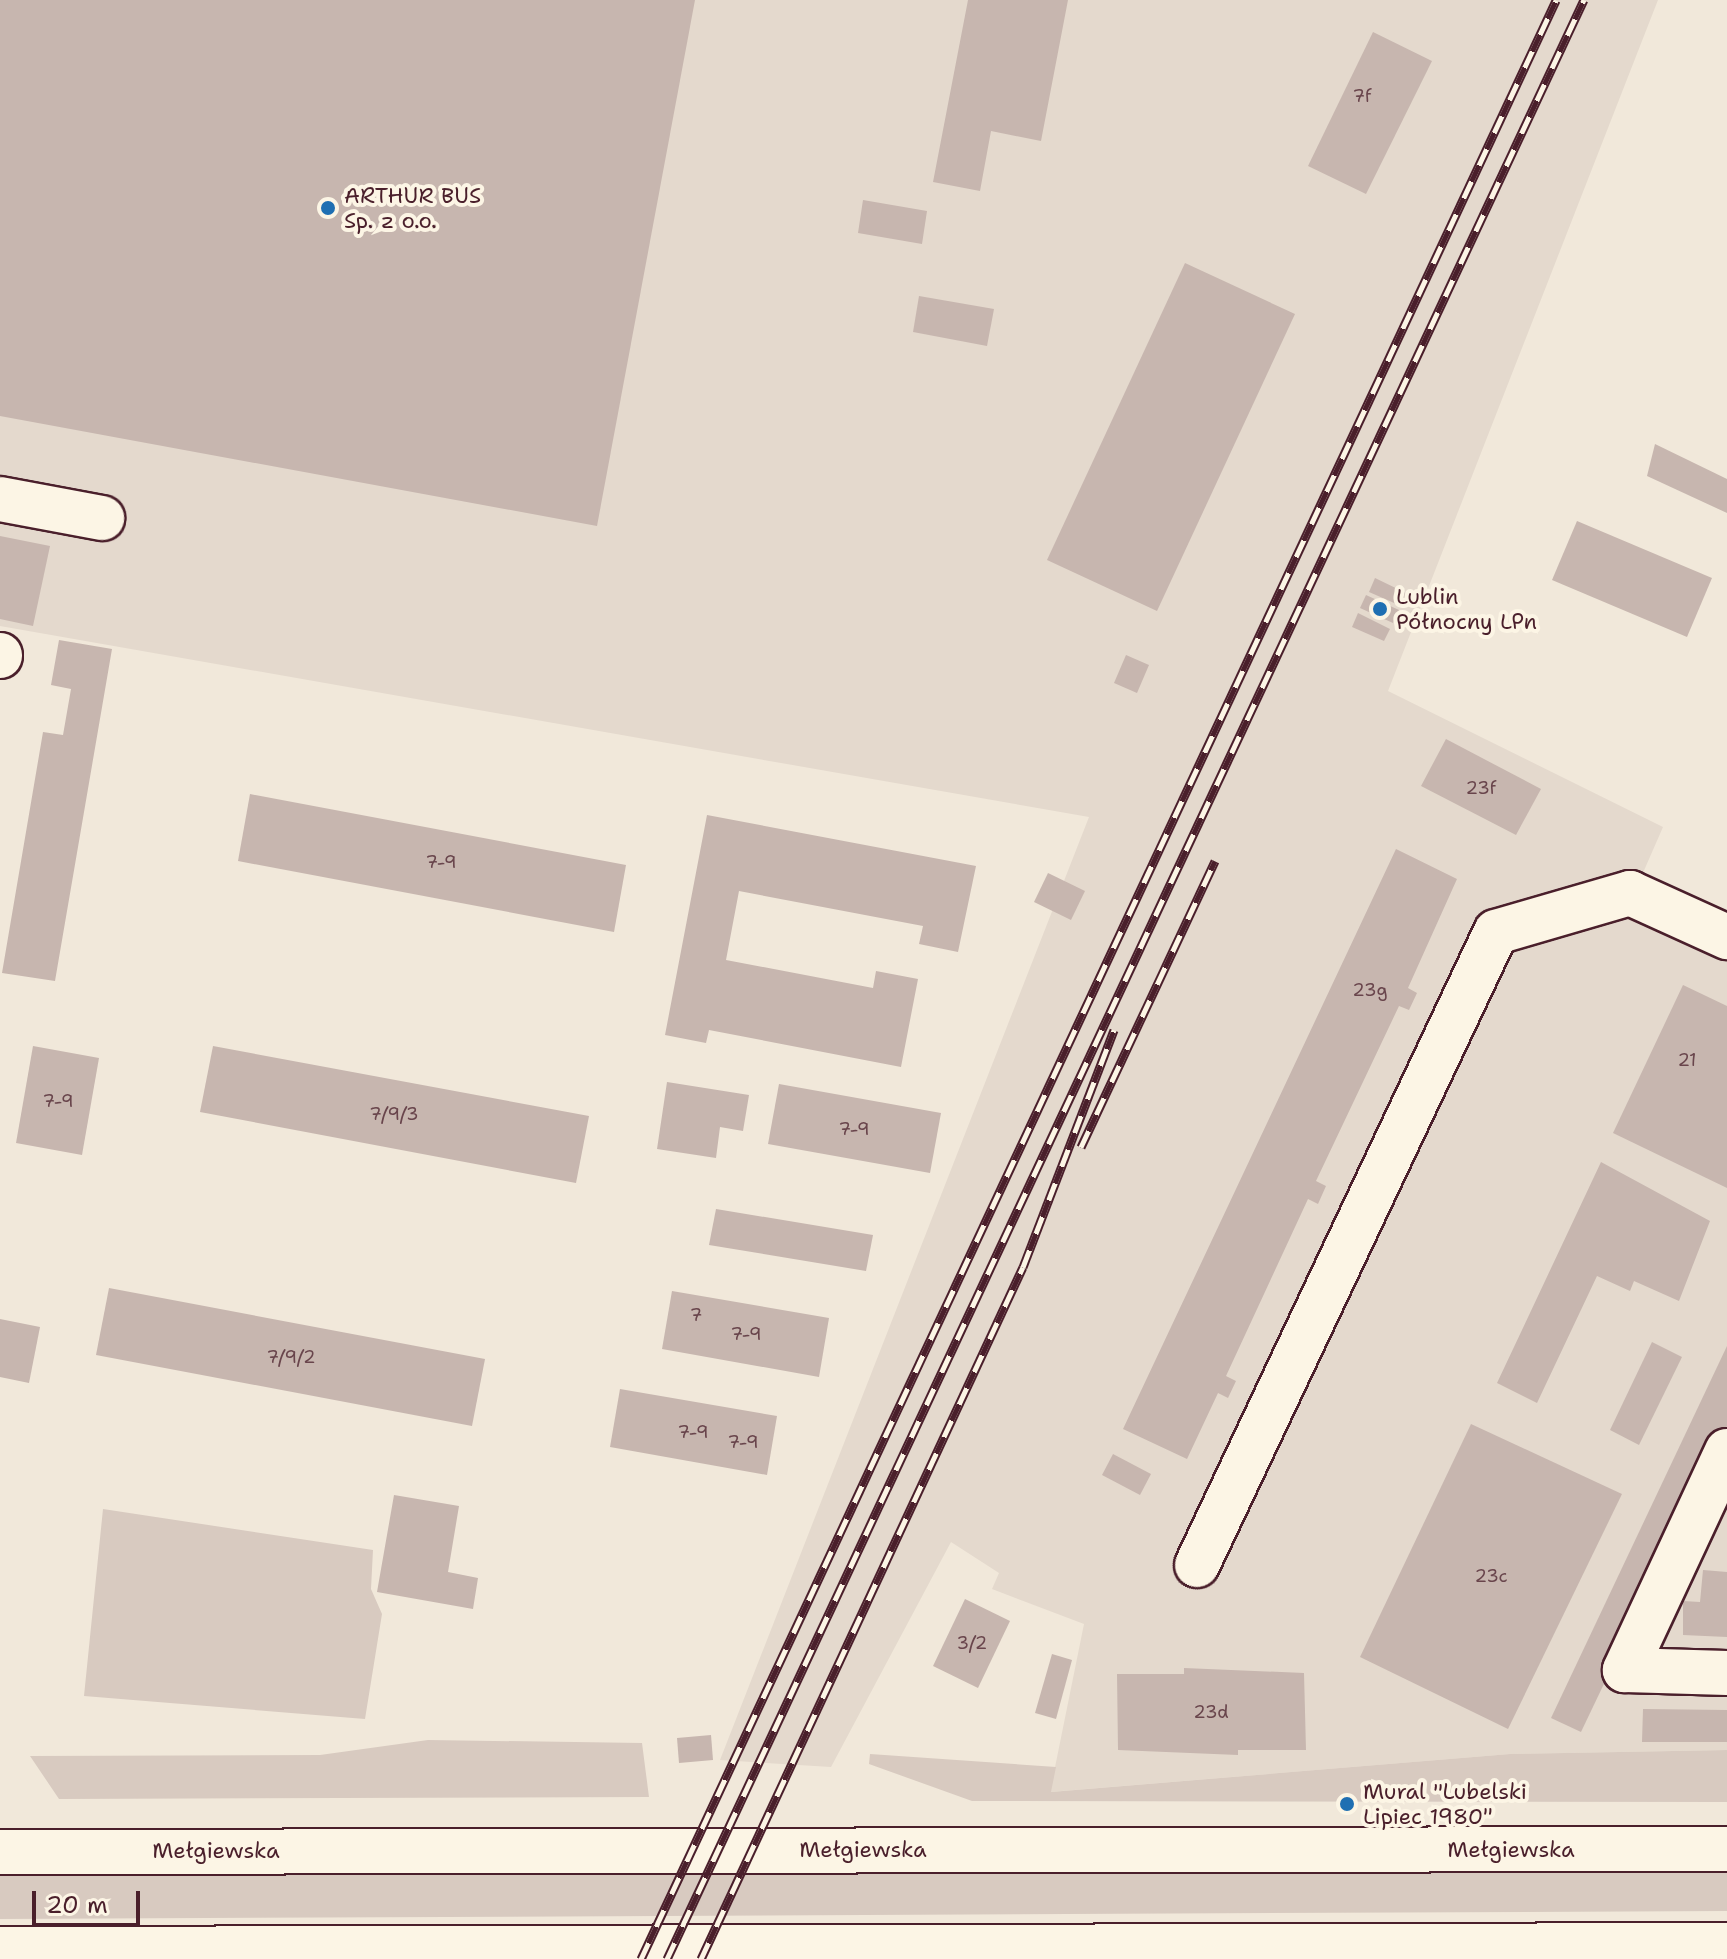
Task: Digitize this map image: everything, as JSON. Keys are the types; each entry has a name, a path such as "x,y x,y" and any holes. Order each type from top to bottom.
{"main road":[{"path":"0,499 102,518"},
{"path":"1197,1565 1496,932 1630,893 1727,937"},
{"path":"1727,1451 1707,1537 1625,1670 1727,1673"},
{"name":"Mełgiewska","path":"0,1852 1727,1849"},
{"path":"0,1949 1727,1945"}],"shaded area":[{"path":"0,0 1658,0 1388,691 1663,827 1639,882 1727,922 1727,1750 1510,1754 1050,1792 1084,1624 992,1589 999,1573 951,1542 831,1767 720,1760 1089,817 0,626"},
{"path":"103,1509 373,1550 371,1589 382,1614 365,1719 84,1696"},
{"path":"428,1740 642,1743 649,1797 59,1799 30,1756 320,1755"},
{"path":"1727,1750 1727,1802 972,1801 869,1764 870,1754 1056,1767 1051,1792 1510,1754"},
{"path":"1727,1869 1727,1911 0,1919 0,1872"}],"building":[{"name":"ARTHUR BUS Sp. z o.o.","path":"0,0 695,0 597,526 0,416"},
{"path":"968,0 1068,0 1041,141 991,131 980,191 933,182"},
{"path":"1373,32 1432,61 1366,194 1308,166"},
{"path":"863,200 927,211 922,244 858,233"},
{"path":"1185,263 1295,314 1157,611 1047,560"},
{"path":"919,296 994,309 987,346 913,332"},
{"path":"1655,444 1727,479 1727,513 1647,476"},
{"path":"1577,521 1712,578 1687,637 1552,580"},
{"path":"0,536 50,546 33,626 0,619"},
{"path":"1375,578 1408,594 1401,606 1369,592"},
{"name":"Lublin Północny LPn","path":"1366,595 1399,610 1393,623 1360,608"},
{"path":"1358,613 1390,629 1384,641 1352,627"},
{"path":"59,640 112,649 55,981 2,973 43,732 63,735 71,689 51,685"},
{"path":"1126,655 1149,665 1137,693 1114,683"},
{"path":"1446,739 1541,789 1516,835 1421,786"},
{"path":"250,794 626,865 614,932 238,861"},
{"path":"707,815 976,866 958,952 919,944 923,926 739,891 726,960 873,988 876,971 918,979 901,1067 709,1030 706,1043 665,1035"},
{"path":"1396,849 1457,879 1408,988 1417,993 1409,1010 1399,1006 1316,1181 1326,1186 1318,1204 1308,1199 1226,1376 1236,1381 1228,1398 1218,1393 1187,1459 1123,1429"},
{"path":"1048,873 1085,891 1071,920 1034,902"},
{"path":"1683,985 1727,1006 1727,1188 1613,1133"},
{"path":"33,1046 99,1058 82,1155 16,1143"},
{"path":"213,1046 589,1116 576,1183 200,1112"},
{"path":"667,1082 749,1095 743,1131 720,1127 716,1158 657,1149"},
{"path":"779,1084 941,1113 930,1173 768,1144"},
{"path":"1601,1162 1710,1221 1679,1301 1634,1281 1630,1291 1597,1276 1537,1403 1497,1383"},
{"path":"716,1209 873,1235 866,1271 709,1245"},
{"path":"109,1288 485,1359 472,1426 96,1355"},
{"path":"672,1291 829,1318 819,1377 662,1349"},
{"path":"0,1319 40,1327 29,1383 0,1377"},
{"path":"1652,1342 1682,1357 1639,1445 1610,1430"},
{"path":"1727,1346 1727,1426 1581,1732 1551,1718"},
{"path":"620,1389 777,1416 767,1475 610,1447"},
{"path":"1471,1424 1622,1494 1508,1729 1360,1657"},
{"path":"1113,1454 1151,1474 1140,1495 1102,1475"},
{"path":"394,1495 459,1506 448,1572 478,1578 473,1609 377,1592"},
{"path":"1703,1570 1727,1572 1727,1637 1683,1635 1683,1601 1700,1602"},
{"path":"965,1599 1010,1621 978,1688 933,1666"},
{"path":"1052,1654 1072,1660 1056,1719 1035,1713"},
{"path":"1184,1668 1304,1673 1306,1750 1238,1750 1238,1755 1118,1750 1117,1674 1184,1674"},
{"path":"1643,1709 1727,1710 1727,1742 1642,1742"},
{"path":"711,1735 713,1760 679,1763 677,1738"}],"railway":[{"path":"641,1959 1556,0"},
{"path":"667,1959 1584,0"},
{"path":"1081,1147 1215,861"},
{"path":"701,1959 1023,1267 1114,1030"}],"place":[{"name":"ARTHUR BUS Sp. z o.o.","path":"328,208"},
{"name":"Lublin Północny LPn","path":"1380,609"},
{"name":"Mural \"Lubelski Lipiec 1980\"","path":"1347,1804"}]}
